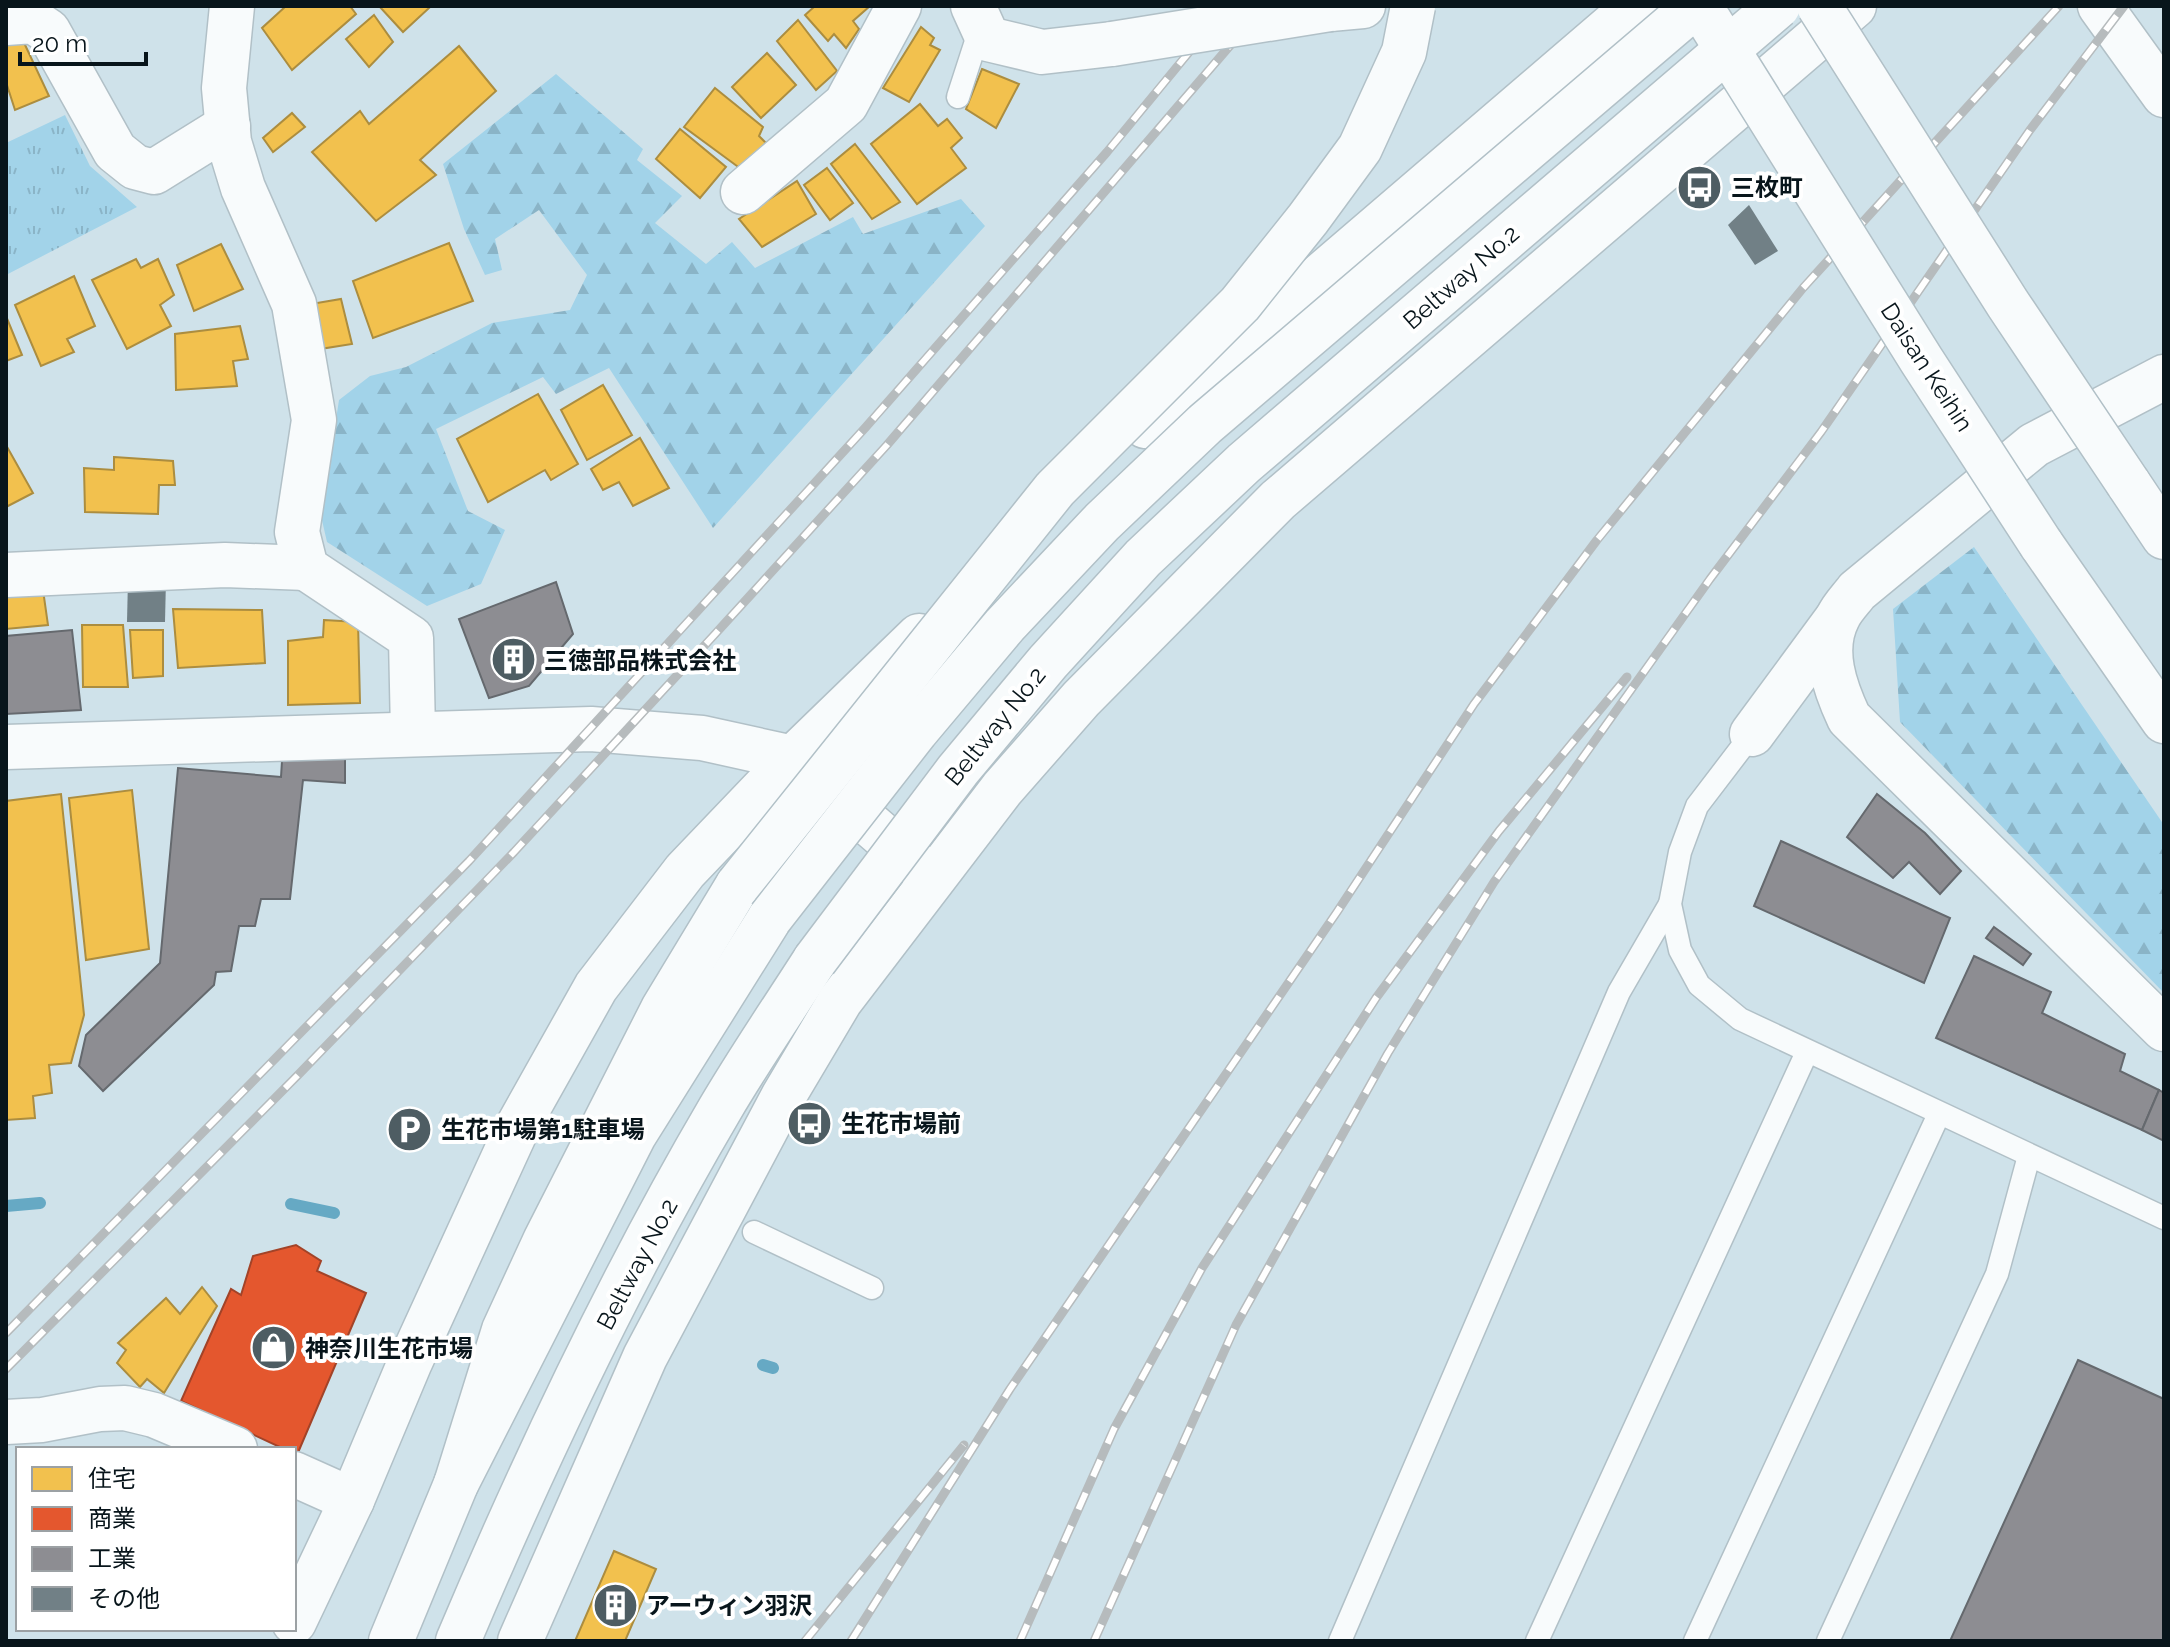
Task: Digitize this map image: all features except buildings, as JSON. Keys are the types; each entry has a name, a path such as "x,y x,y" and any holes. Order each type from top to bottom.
{"main road":[{"path":"232,6 224,88 229,142 243,188 294,304 314,420 297,532 306,568"},
{"path":"743,192 846,104 899,6"},
{"path":"456,1484 504,1330 545,1241 663,1009 738,885 1055,489 1240,304 1308,219 1360,148 1404,52 1413,6"},
{"path":"296,1618 352,1500 518,1126 596,987 685,871 793,758 1055,507 1183,392 1635,6"},
{"path":"391,1641 456,1484 634,1135 770,918 926,719 1005,625 1102,522 1205,424 1698,6"},
{"name":"Daisan Keihin","path":"1698,6 2041,544 2164,721"},
{"name":"Beltway No.2","path":"458,1641 514,1508 625,1282 721,1108 815,960 958,770 1048,662 1143,558 1244,463 1778,6"},
{"path":"1819,6 2008,304 2164,537"},
{"path":"520,1641 645,1357 783,1097 840,1001 1002,789 1081,699 1278,500 1854,6"},
{"path":"2100,6 2164,95"},
{"path":"977,15 988,39 1042,52 1346,8"},
{"path":"6,23 33,21 48,31 115,151 135,167 154,172 228,126"},
{"path":"1752,734 1857,591 2034,445 2164,377"},
{"path":"6,575 225,565 306,568 411,638 413,733"},
{"path":"1837,619 1830,648 1834,687 1849,718 2164,1029"},
{"path":"6,747 591,729 702,738 793,758 932,878"},
{"path":"6,1422 125,1408 154,1415 230,1447"},
{"path":"296,1475 352,1500"},
{"path":"304,1641 352,1500"}],"lane":[{"path":"958,97 977,15"},
{"path":"1340,1641 1619,992 1670,904 1680,852 1697,806 1752,734"},
{"path":"1670,904 1680,950 1699,985 1740,1019 2164,1218"},
{"path":"1537,1641 1807,1052"},
{"path":"1695,1641 1939,1114"},
{"path":"1828,1641 1997,1274 2029,1156"},
{"path":"754,1232 872,1288"}],"green space":[{"path":"556,74 643,149 637,160 682,196 655,223 706,264 732,242 755,268 853,217 863,234 961,199 985,226 713,528 609,368 556,394 543,377 436,429 468,511 505,530 481,584 427,606 327,542 321,516 339,400 370,376 406,367 492,323 570,310 587,275 539,210 495,239 502,270 485,275 464,229 443,164"},
{"path":"65,115 90,166 137,207 6,275 6,143"},
{"path":"1974,547 2164,825 2164,993 1900,722 1893,609"}],"waterway":[{"path":"6,1206 40,1203"},
{"path":"291,1204 334,1213"},
{"path":"763,1365 773,1368"}],"railway":[{"path":"6,1333 469,861 865,428 1107,152 1227,6"},
{"path":"6,1369 514,852 887,445 1264,6"},
{"path":"851,1641 1010,1389 1337,912 1474,704 1597,540 1803,288 2059,6"},
{"path":"1094,1641 1236,1325 1388,1053 1494,882 1710,579 1821,432 2030,130 2124,6"},
{"path":"1020,1641 1114,1429 1202,1268 1376,998 1499,831 1627,677"},
{"path":"805,1641 964,1445"}],"place":[{"name":"三枚町","path":"1700,187"},
{"name":"三徳部品株式会社","path":"513,660"},
{"name":"生花市場前","path":"810,1123"},
{"name":"生花市場第1駐車場","path":"410,1129"},
{"name":"神奈川生花市場","path":"274,1348"},
{"name":"アーウィン羽沢","path":"615,1605"}]}
